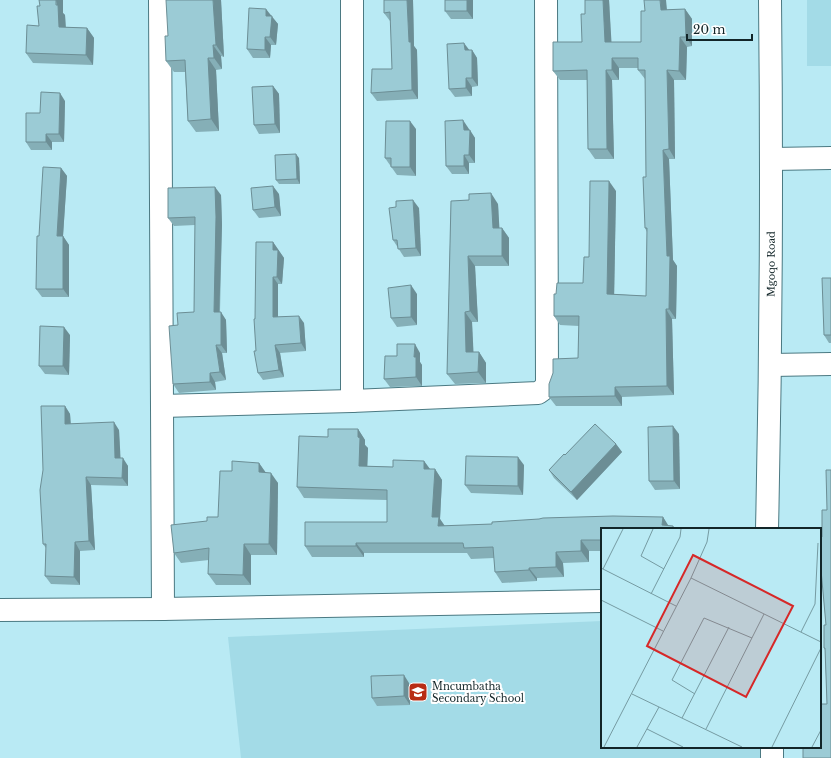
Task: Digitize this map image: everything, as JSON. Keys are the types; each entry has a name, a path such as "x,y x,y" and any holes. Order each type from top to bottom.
{"street":[{"path":"160,0 163,609"},
{"path":"352,0 352,401"},
{"path":"162,406 352,401 538,393 545,388 547,382 546,0"},
{"name":"Mgoqo Road","path":"767,528 771,364 772,159 770,0"},
{"path":"772,159 831,158"},
{"path":"771,364 831,364"},
{"path":"0,610 163,609 601,601"}],"shaded area":[{"path":"807,0 831,0 831,66 807,66"},
{"name":"Mncumbatha Secondary School","path":"601,621 601,748 761,748 761,758 241,758 228,637"}],"building":[{"path":"39,0 56,0 56,5 58,5 59,27 87,28 86,55 26,53 27,25 39,26 37,6 40,6"},
{"path":"166,0 213,0 216,45 213,45 214,58 208,58 211,119 188,121 185,60 166,61 165,36 168,36"},
{"path":"384,0 407,0 409,42 411,42 412,90 371,93 372,69 392,69 390,12 384,13"},
{"path":"445,0 467,0 467,11 445,11"},
{"path":"585,0 603,0 605,42 641,42 641,11 645,11 644,0 660,0 661,10 685,9 686,37 680,37 679,71 667,70 669,149 663,150 667,256 670,256 669,309 666,309 667,386 615,387 615,396 549,397 549,384 553,373 553,359 578,358 579,316 554,316 554,294 556,294 557,283 583,283 584,257 589,257 590,181 609,181 607,294 646,296 647,228 645,228 643,177 646,177 645,70 638,70 638,58 612,58 612,70 606,70 607,149 588,149 587,70 553,71 553,42 582,42 581,14 585,14"},
{"path":"249,8 266,9 266,16 272,16 270,37 265,37 265,50 247,49"},
{"path":"464,43 465,50 472,50 472,78 466,78 466,88 449,89 447,44"},
{"path":"273,86 275,124 254,125 252,87"},
{"path":"41,92 60,93 59,134 46,134 46,142 26,142 26,113 40,113"},
{"path":"463,120 464,130 470,130 469,155 464,155 464,166 446,166 445,121"},
{"path":"386,121 410,121 410,167 391,167 391,158 385,158"},
{"path":"296,154 297,179 276,180 275,155"},
{"path":"43,167 61,168 57,236 63,236 63,289 36,289 37,236 39,236"},
{"path":"273,186 275,207 253,210 251,188"},
{"path":"215,187 216,217 214,312 221,312 221,345 216,345 220,372 210,373 210,382 173,384 169,326 178,325 177,313 194,312 195,217 168,218 168,188"},
{"path":"491,193 493,228 502,228 502,256 468,256 470,311 465,312 466,352 479,352 478,372 447,374 451,201 469,200 469,194"},
{"path":"413,200 416,248 398,249 397,240 393,240 389,208 396,207 396,201"},
{"path":"256,242 273,242 273,250 278,250 277,277 273,277 273,317 299,316 301,343 275,345 279,370 258,373 254,351 256,351 254,319"},
{"path":"822,278 831,278 831,335 824,335"},
{"path":"411,285 411,317 391,318 388,288"},
{"path":"40,326 64,327 63,366 39,366"},
{"path":"397,344 415,344 414,357 416,357 416,377 384,379 385,356 397,356"},
{"path":"41,406 65,406 65,424 114,422 115,458 123,458 122,478 86,477 89,541 75,542 74,577 45,576 46,544 43,544 40,490 43,470"},
{"path":"595,424 616,444 571,492 549,470"},
{"path":"673,426 674,481 649,481 648,427"},
{"path":"328,429 358,429 358,437 360,438 359,466 393,467 393,460 424,461 424,469 435,469 432,517 439,517 438,526 492,524 492,522 543,518 613,516 663,517 662,525 673,526 673,528 601,528 601,540 581,540 581,551 556,552 556,567 529,568 529,570 495,572 493,547 464,548 463,543 356,543 356,546 305,546 305,522 387,522 387,490 297,487 299,436 328,437"},
{"path":"466,456 518,457 518,486 465,485"},
{"path":"232,461 259,463 259,472 271,473 269,544 244,544 243,575 208,574 209,548 174,553 171,525 207,521 207,517 218,517 220,471 232,471"},
{"path":"826,470 831,470 831,758 803,758 803,748 821,748 821,704 827,704 824,648 824,625 826,625 821,570 821,537 822,510 827,510"},
{"path":"404,675 404,696 372,698 371,676"}],"place":[{"name":"Mncumbatha Secondary School","path":"418,692"}]}
